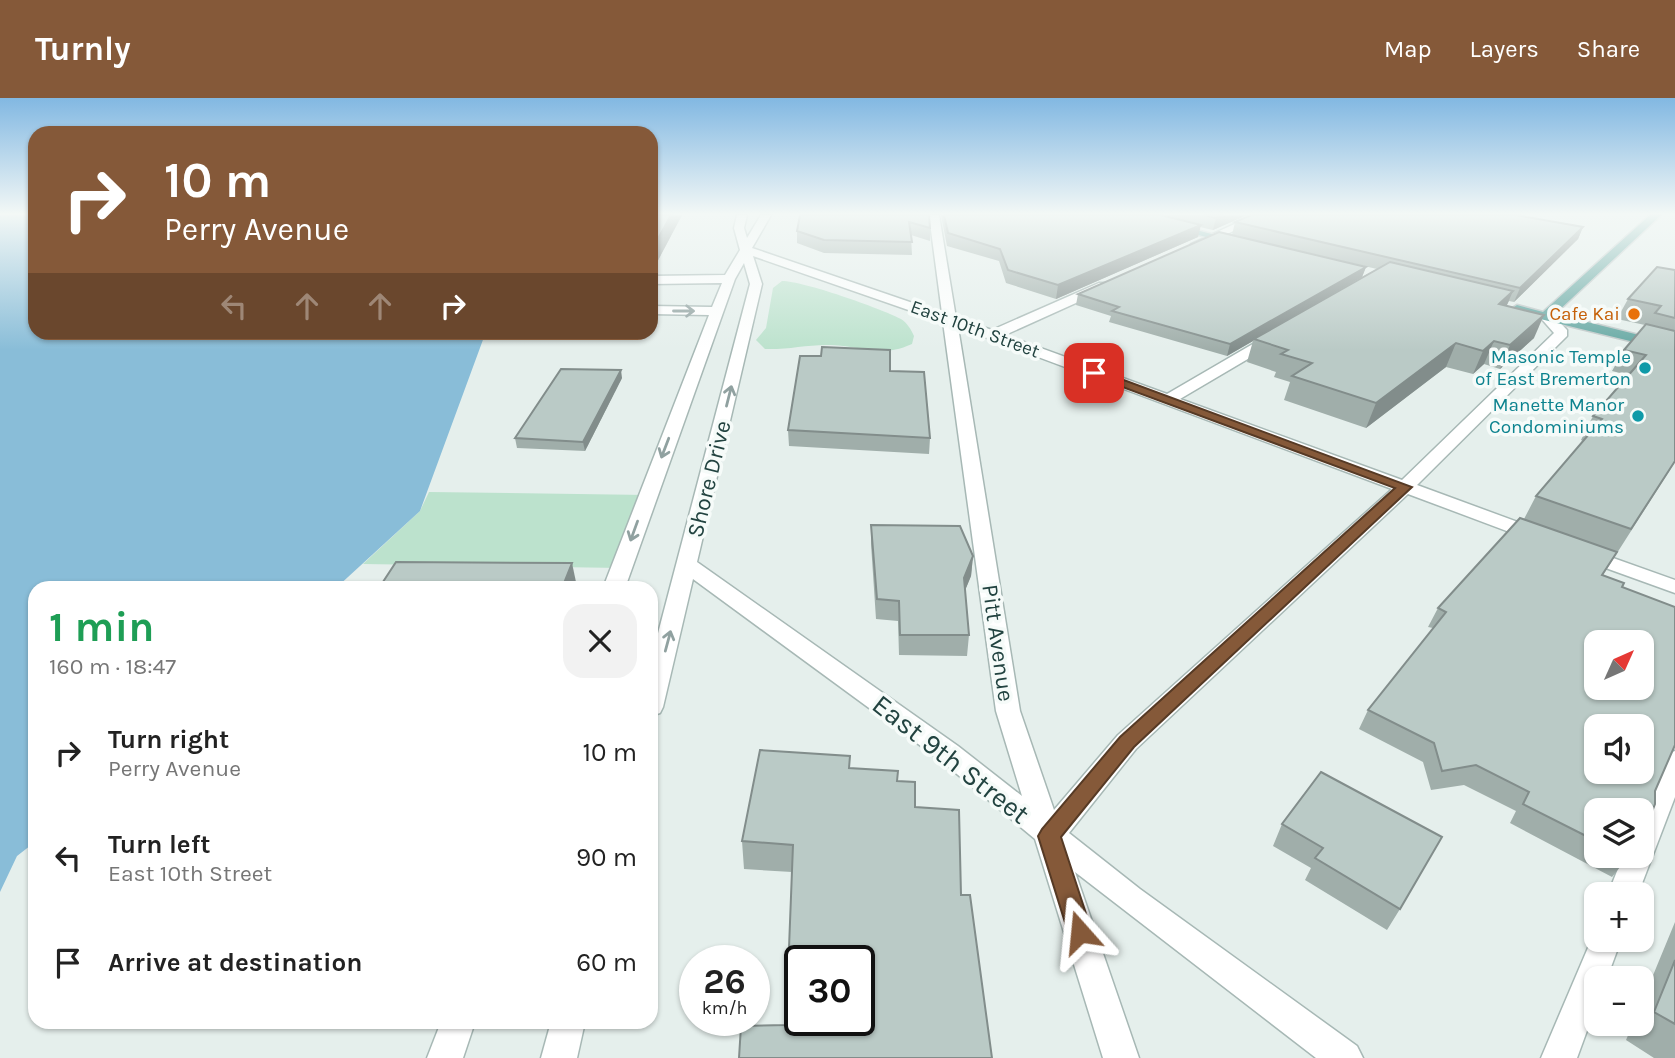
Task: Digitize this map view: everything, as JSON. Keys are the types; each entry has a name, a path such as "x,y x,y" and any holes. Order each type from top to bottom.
{"main road":[{"path":"1546,316 1607,260"},
{"path":"1509,307 1675,348"}],"street":[{"name":"Shore Drive","path":"617,581 729,279 741,260"},
{"name":"Shore Drive","path":"658,680 756,284 750,260"},
{"name":"East 10th Street","path":"776,260 993,335 1675,587"},
{"name":"Pitt Avenue","path":"941,260 1008,711 1121,1058"},
{"path":"993,335 1121,278"},
{"path":"658,280 729,279"},
{"path":"658,310 717,311"},
{"path":"1049,836 1127,742 1405,487 1562,333 1546,316"},
{"path":"1167,400 1285,331"},
{"name":"East 9th Street","path":"688,565 949,753 1129,898 1345,1058"},
{"path":"1654,816 1675,761"},
{"path":"1559,1058 1600,952"},
{"path":"445,1058 455,1029"},
{"path":"559,1058 566,1029"}],"green space":[{"path":"782,281 842,296 901,319 909,326 914,336 912,344 890,351 831,345 765,349 756,340 766,328 773,288"},
{"path":"429,492 647,495 621,568 363,564 420,511"}],"water":[{"path":"0,260 28,260 28,340 483,340 420,511 344,581 28,581 28,847 17,856 0,892"}],"building":[{"path":"1004,260 1118,260 1058,285 1008,270"},
{"path":"1156,260 1336,260 1366,267 1230,344 1112,311 1119,307 1078,294"},
{"path":"1398,260 1549,260 1520,288"},
{"path":"1390,262 1513,291 1499,304 1544,315 1510,345 1494,341 1483,351 1456,343 1376,403 1292,376 1312,363 1281,354 1288,350 1254,339"},
{"path":"1657,267 1675,270 1675,318 1655,313 1661,306 1628,299"},
{"path":"1646,324 1675,331 1675,461 1631,529 1536,496 1602,419 1593,416 1646,355 1624,350"},
{"path":"822,347 890,350 890,371 924,372 930,438 788,430 800,356 821,356"},
{"path":"561,369 621,370 583,442 515,438"},
{"path":"1520,518 1617,552 1602,575 1624,583 1622,587 1675,607 1675,745 1655,791 1654,806 1654,798 1584,798 1584,835 1523,804 1529,792 1476,765 1442,771 1434,743 1368,710 1446,612 1438,608"},
{"path":"871,525 960,526 973,556 964,578 969,635 900,635 899,601 877,599"},
{"path":"396,562 572,563 565,581 384,581"},
{"path":"760,750 850,756 849,768 898,771 897,781 915,782 915,807 959,810 961,895 970,895 992,1058 739,1058 740,1036 770,1036 770,1025 784,1025 784,1036 875,1036 875,945 789,945 793,845 742,841"},
{"path":"1321,772 1442,837 1400,909 1315,858 1323,848 1282,824"},
{"path":"1675,960 1675,1024 1654,1012"}],"place":[{"name":"Cafe Kai","path":"1634,314"},
{"name":"Masonic Temple of East Bremerton","path":"1645,368"},
{"name":"Manette Manor Condominiums","path":"1638,416"}],"route":[{"path":"1080,932 1049,836 1127,742 1405,487 1094,373"}]}
